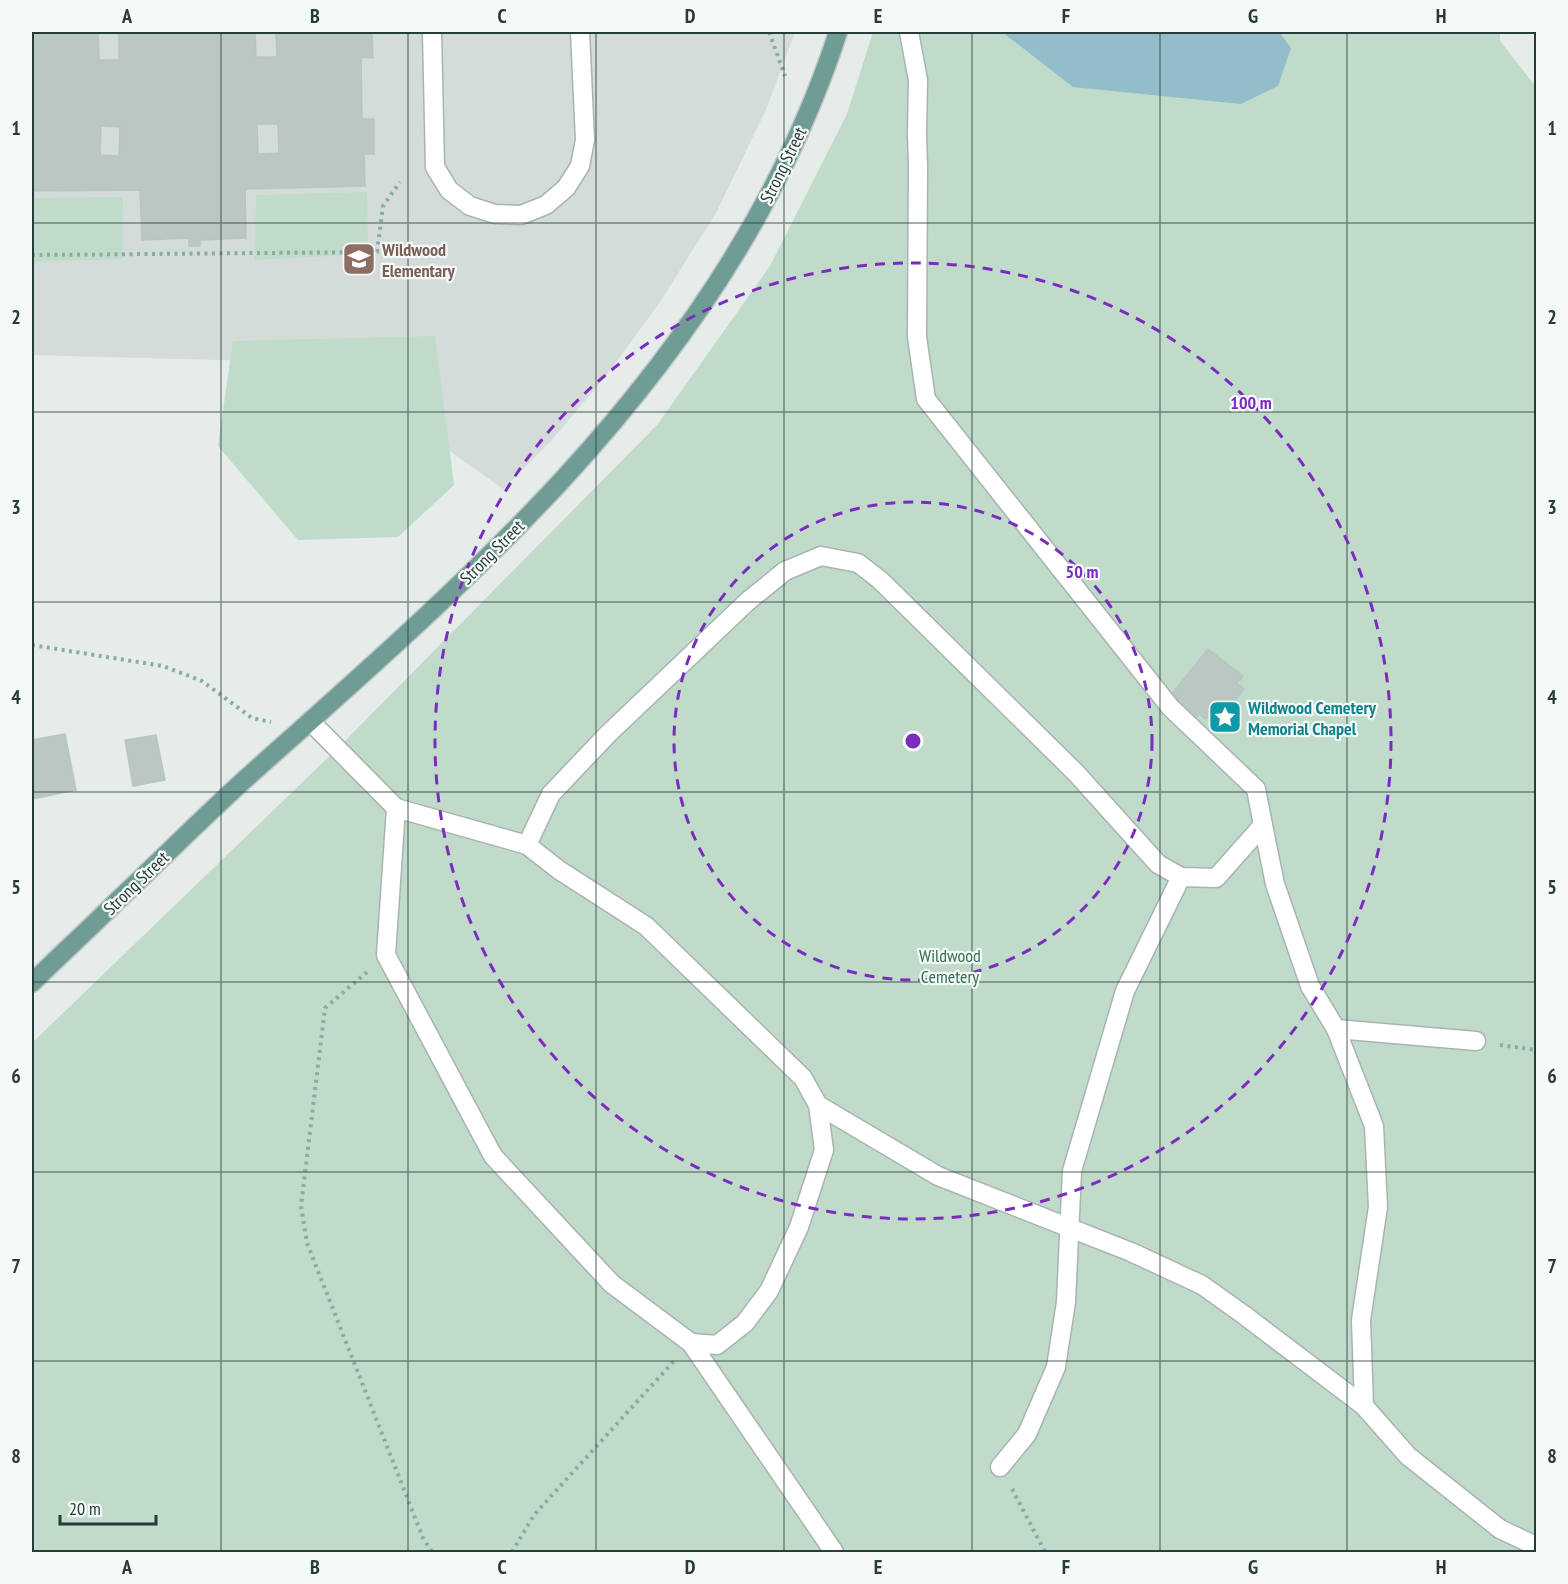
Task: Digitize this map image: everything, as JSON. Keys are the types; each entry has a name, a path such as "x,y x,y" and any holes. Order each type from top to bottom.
{"main road":[{"name":"Strong Street","path":"32,983 199,822 433,610 513,532 633,400 669,354 718,283 759,213 808,113 838,32"}],"lane":[{"path":"432,32 435,167 449,190 470,206 495,214 521,214 546,205 566,188 580,166 585,140 580,32"},
{"path":"909,32 918,80 917,337 926,399 1170,707 1256,789 1275,884 1310,986 1336,1029 1374,1126 1378,1207 1361,1320 1364,1406"},
{"path":"527,845 551,794 608,734 748,601 785,572 821,556 858,562 880,580 1076,773 1158,864 1181,877 1216,878 1263,825"},
{"path":"310,721 396,808 527,845 559,870 646,926 803,1078 818,1105 825,1150 799,1227 768,1291 745,1323 717,1345 691,1343"},
{"path":"396,808 386,955 493,1156 612,1284 691,1343 834,1552"},
{"path":"1000,1467 1027,1434 1056,1367 1066,1302 1072,1171 1125,991 1181,877"},
{"path":"1336,1029 1476,1041"},
{"path":"818,1105 938,1176 1131,1252 1202,1285 1364,1406 1408,1456 1500,1529 1536,1546"}],"path":[{"path":"769,32 785,76"},
{"path":"32,255 377,252 383,206 400,182"},
{"path":"32,645 163,666 202,681 252,718 271,722"},
{"path":"386,955 325,1008 301,1206 307,1242 423,1538 432,1552"},
{"path":"1476,1041 1536,1050"},
{"path":"512,1552 534,1515 691,1343"},
{"path":"1000,1467 1045,1552"}],"shaded area":[{"name":"Wildwood Elementary","path":"32,32 795,32 765,112 716,213 658,305 605,377 551,441 503,489 326,363 32,355"}],"green space":[{"name":"Wildwood Cemetery","path":"873,32 1500,32 1500,41 1536,87 1536,1552 32,1552 32,1043 342,744 657,425 770,266 847,114"},
{"path":"367,192 368,254 255,260 256,195"},
{"path":"123,197 122,259 32,262 32,198"},
{"path":"435,336 454,485 398,537 298,540 218,446 233,341"}],"water":[{"path":"1002,32 1279,32 1291,48 1278,86 1241,104 1073,87"}],"building":[{"path":"32,32 98,32 99,60 119,60 119,32 255,32 256,57 277,57 276,32 372,32 373,58 361,57 362,119 374,119 374,154 364,154 365,186 245,189 246,238 200,240 200,246 189,246 189,238 142,240 140,190 32,191","holes":["257,124 278,124 279,153 258,154","101,126 120,127 119,156 100,155"]},
{"path":"1208,649 1243,676 1237,683 1244,689 1223,715 1215,709 1206,719 1199,714 1193,721 1173,705 1178,699 1172,694"},
{"path":"65,734 76,790 32,799 32,740"},
{"path":"156,735 165,780 133,786 125,740"}],"place":[{"name":"Wildwood Elementary","path":"359,259"},
{"name":"Wildwood Cemetery Memorial Chapel","path":"1225,717"}]}
